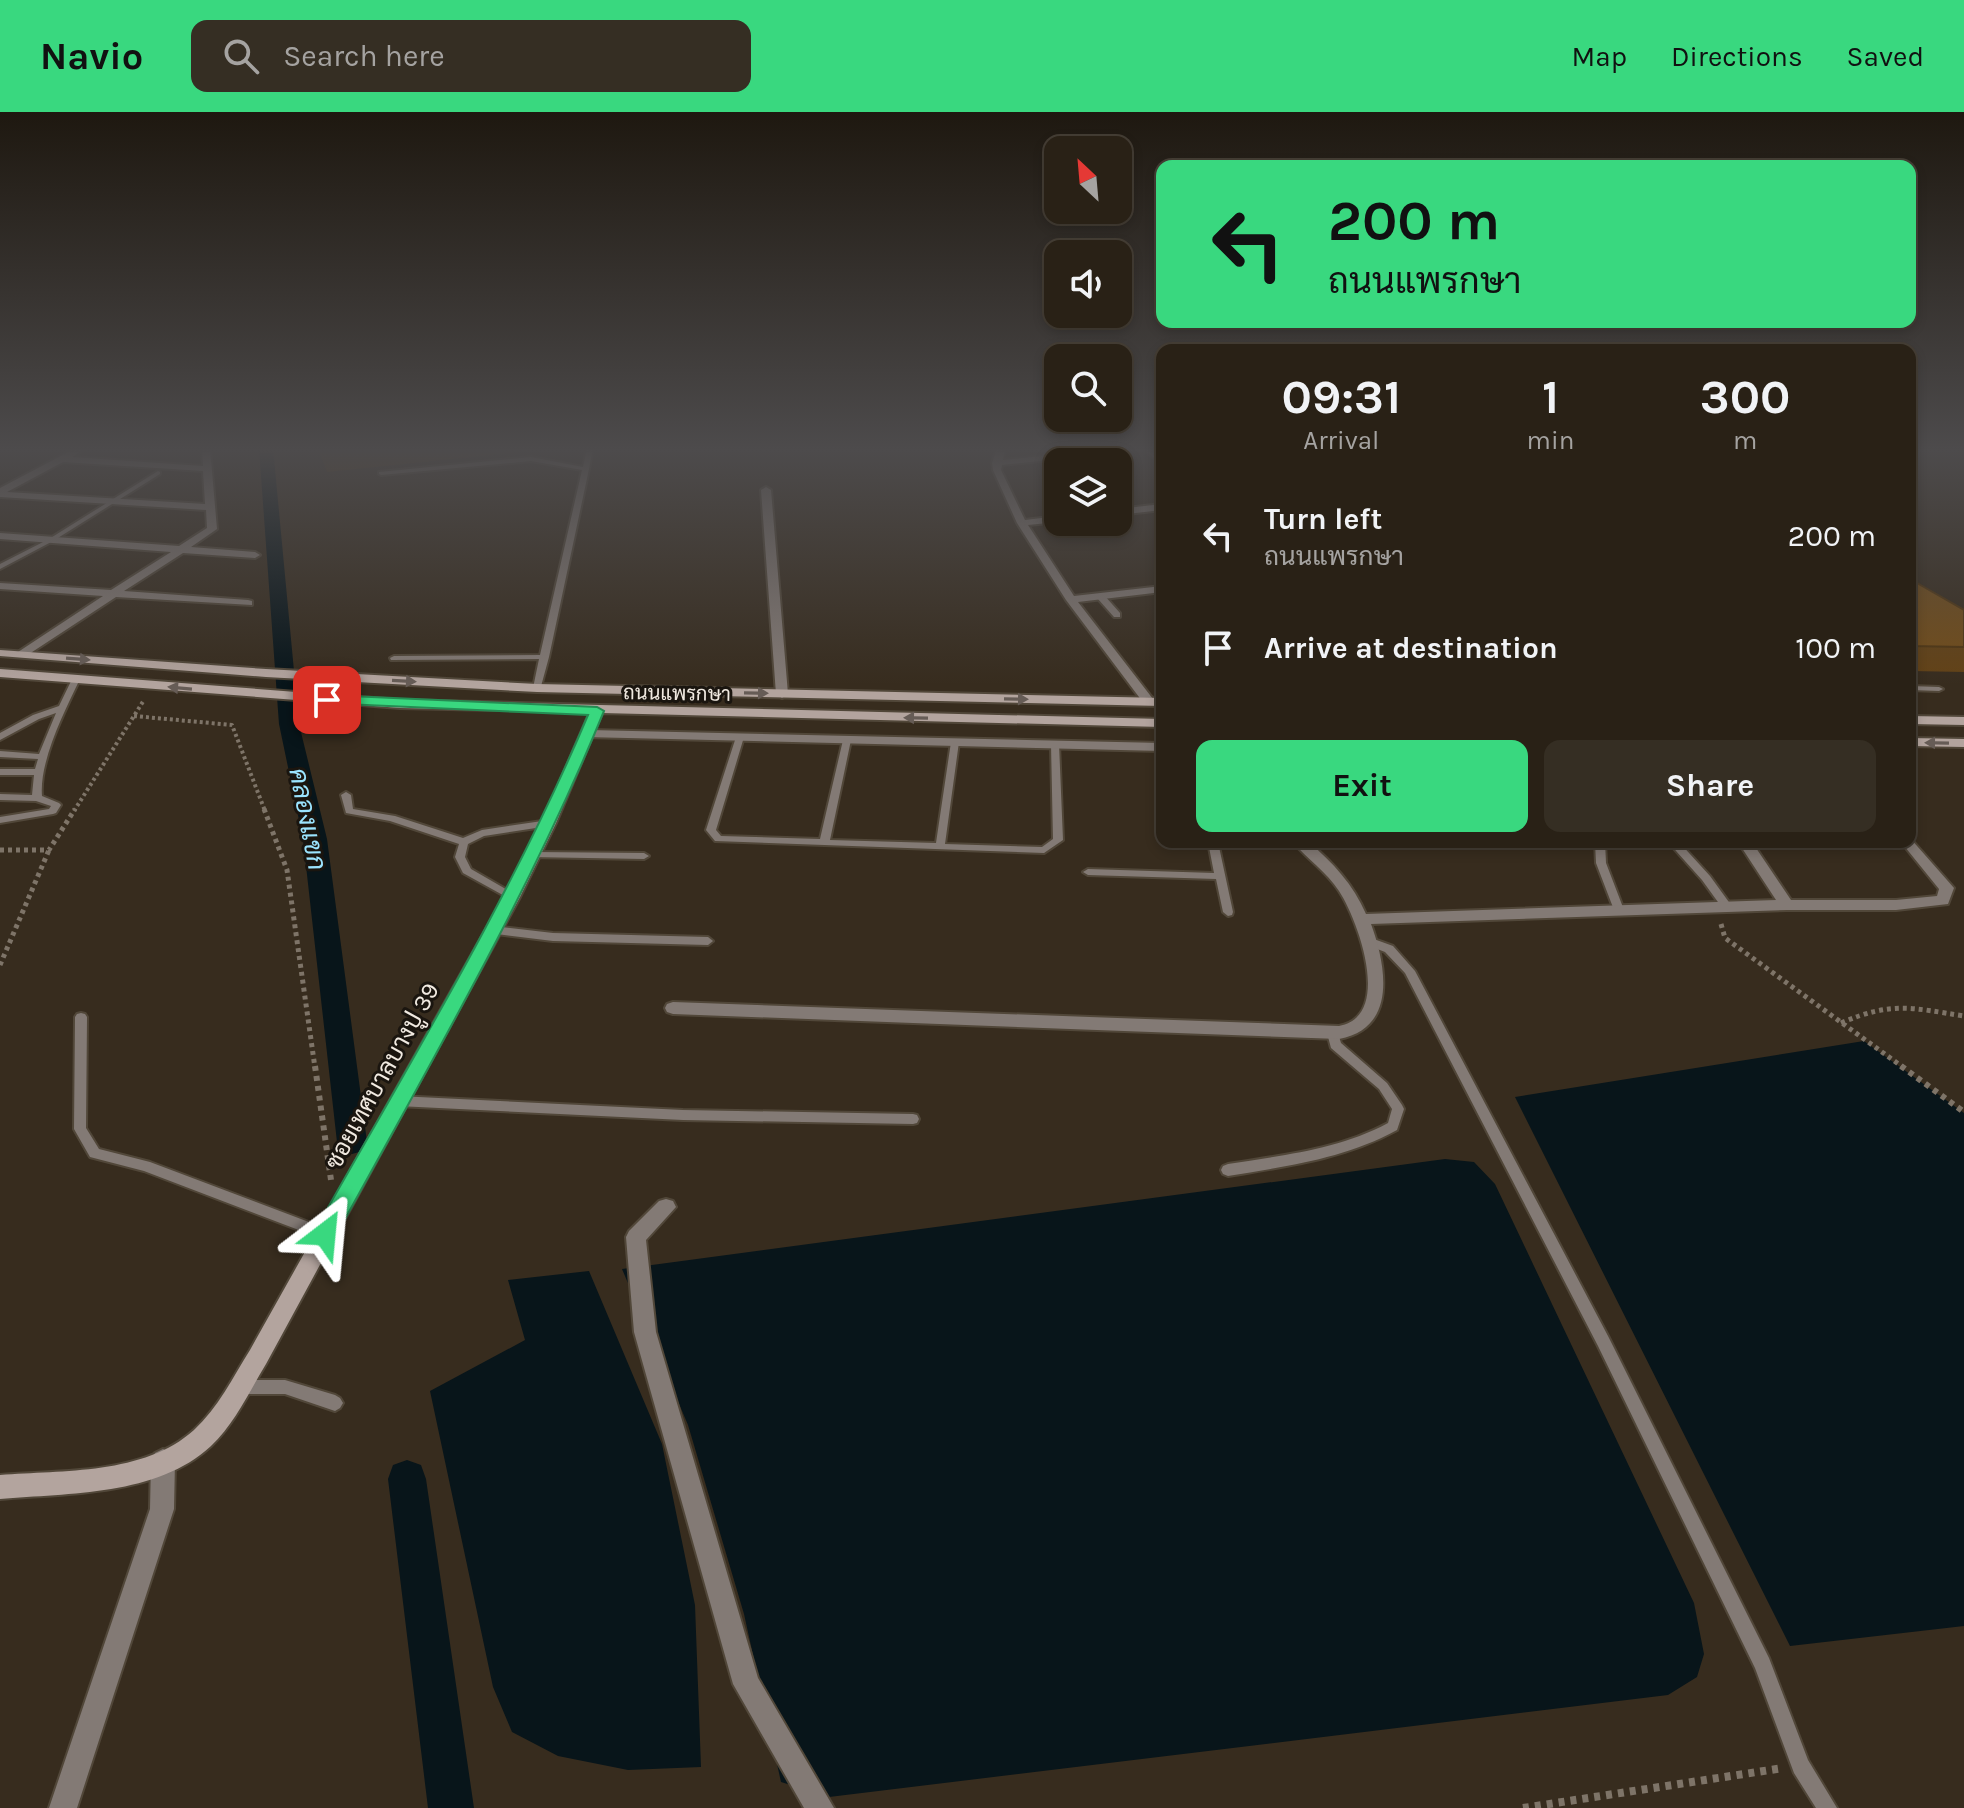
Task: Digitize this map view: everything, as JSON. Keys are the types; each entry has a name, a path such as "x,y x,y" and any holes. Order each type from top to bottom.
{"main road":[{"name":"ถนนแพรกษา","path":"0,653 326,677 537,688 1156,702"},
{"name":"ถนนแพรกษา","path":"0,673 327,700 597,711 1156,723"},
{"name":"ซอยเทศบาลบางปู 39","path":"0,1487 127,1475 193,1445 218,1419 239,1387 512,897 549,823 597,711"},
{"path":"1916,720 1964,721"},
{"path":"1916,742 1964,743"}],"street":[{"path":"22,654 212,527"},
{"path":"769,527 782,694"},
{"path":"1025,527 1071,600 1156,702"},
{"path":"0,536 255,555"},
{"path":"0,586 248,603"},
{"path":"1071,600 1156,590"},
{"path":"589,734 1156,747"},
{"path":"673,1008 1333,1033 1354,1029 1367,1017 1377,983 1371,942 1347,890 1307,848"},
{"path":"1749,848 1787,905"},
{"path":"1360,919 1787,905 1896,905 1943,900 1947,888 1913,848"},
{"path":"666,1207 636,1237 645,1332 746,1684 820,1808"},
{"path":"63,1808 162,1509 163,1461"}],"lane":[{"path":"0,567 72,527"},
{"path":"537,688 573,527"},
{"path":"1101,597 1117,615"},
{"path":"394,658 545,657"},
{"path":"37,798 44,757 61,708 76,679"},
{"path":"1916,688 1939,689"},
{"path":"1,734 61,708"},
{"path":"740,737 711,830 718,839 1044,850 1058,840 1055,744"},
{"path":"824,843 847,740"},
{"path":"940,847 955,742"},
{"path":"0,754 44,757"},
{"path":"0,772 40,772"},
{"path":"346,795 349,811 392,818 464,842 482,833 549,823"},
{"path":"0,797 37,798 56,805 53,811 39,816 0,820"},
{"path":"464,842 460,857 467,871 512,897"},
{"path":"1214,848 1228,912"},
{"path":"1600,848 1601,863 1619,910"},
{"path":"1678,848 1706,878 1722,907"},
{"path":"534,855 644,856"},
{"path":"1088,872 1220,876"},
{"path":"493,930 553,937 708,941"},
{"path":"1371,942 1389,949 1409,971 1603,1341 1763,1664 1801,1766 1827,1808"},
{"path":"81,1017 80,1129 95,1153 145,1166 325,1234"},
{"path":"1228,1170 1314,1155 1370,1141 1393,1126 1398,1109 1383,1086 1335,1045 1333,1033"},
{"path":"398,1101 683,1115 913,1119"},
{"path":"239,1387 285,1387 335,1403"}],"path":[{"path":"0,965 49,850 153,686"},
{"path":"134,716 232,725 287,870 331,1182"},
{"path":"0,850 49,850"},
{"path":"1722,907 1725,938 1964,1112"},
{"path":"1841,1023 1862,1014 1900,1006 1964,1016"},
{"path":"1523,1808 1801,1766"}],"shaded area":[{"path":"1864,1041 1964,1113 1964,1626 1790,1646 1515,1097"},
{"path":"1445,1159 1474,1162 1495,1184 1694,1603 1704,1654 1697,1677 1668,1695 829,1797 781,1782 744,1614 688,1425 622,1269"},
{"path":"589,1271 662,1444 695,1605 701,1767 628,1770 558,1756 512,1732 493,1687 430,1391 525,1340 508,1280"}],"building":[{"path":"1916,582 1964,610 1964,647 1916,646"}],"waterway":[{"name":"คลองแขก","path":"273,527 289,724 315,839 352,1142"},
{"path":"407,1479 451,1808"}],"route":[{"path":"325,1234 534,855 597,711 327,700"}]}
